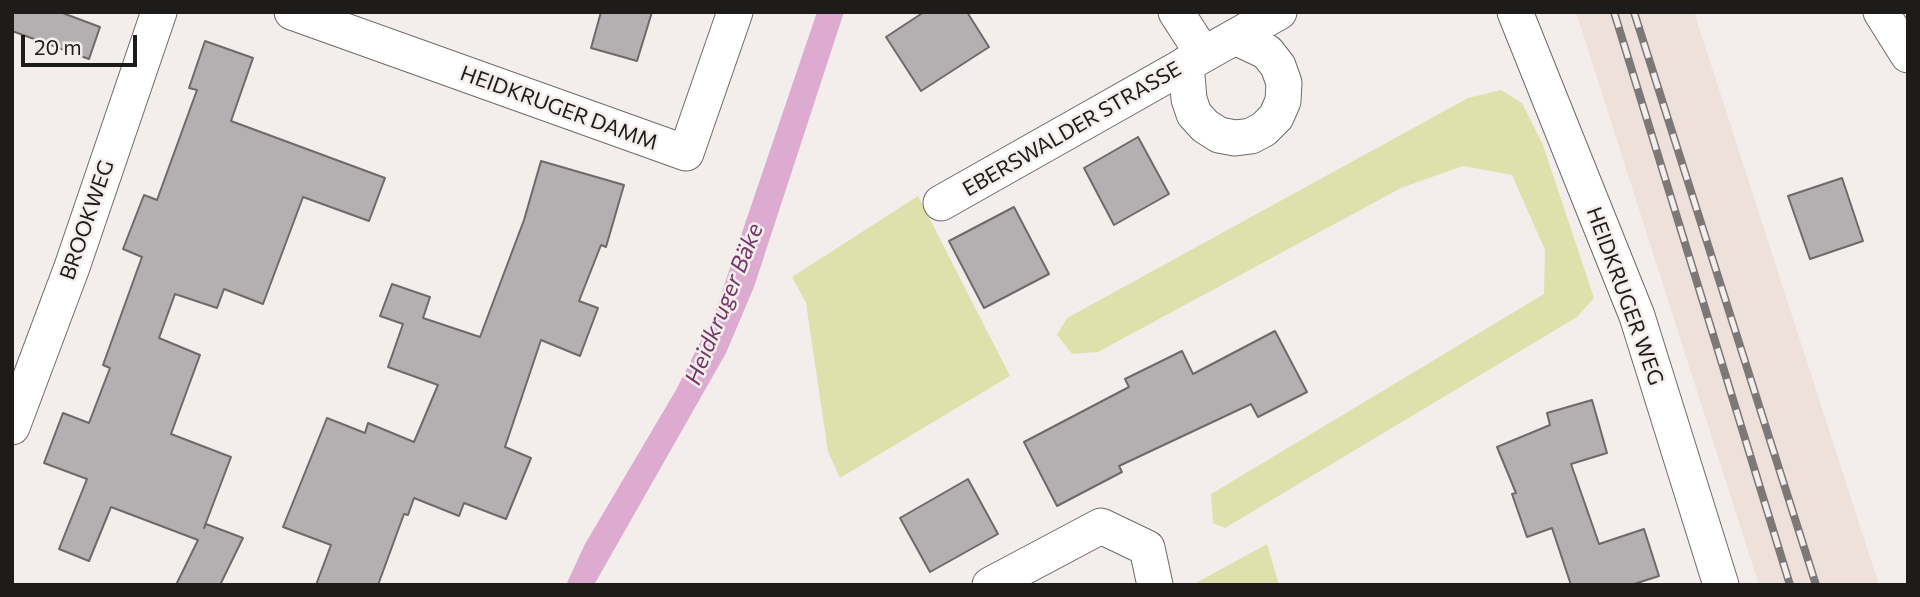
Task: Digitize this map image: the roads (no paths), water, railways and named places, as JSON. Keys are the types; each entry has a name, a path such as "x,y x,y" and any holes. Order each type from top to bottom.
{"street":[{"name":"BROOKWEG","path":"12,427 72,267 159,12"},
{"name":"HEIDKRUGER DAMM","path":"292,12 686,153 735,12"},
{"name":"EBERSWALDER STRASSE","path":"1176,12 1194,59"},
{"name":"EBERSWALDER STRASSE","path":"941,203 1279,12"},
{"name":"HEIDKRUGER WEG","path":"1515,12 1637,316 1721,585"},
{"path":"1881,12 1908,55"},
{"path":"1194,59 1189,99 1194,114 1205,126 1219,135 1235,138 1251,136 1264,129 1280,109 1284,83 1278,66 1267,52 1235,37"},
{"path":"990,585 1101,526 1147,548 1155,585"}],"water":[{"name":"Heidkruger Bäke","path":"817,12 844,12 754,287 726,353 594,585 566,585 585,544 676,390 714,315"}],"railway":[{"path":"1614,12 1790,585"},
{"path":"1634,12 1816,585"}]}
